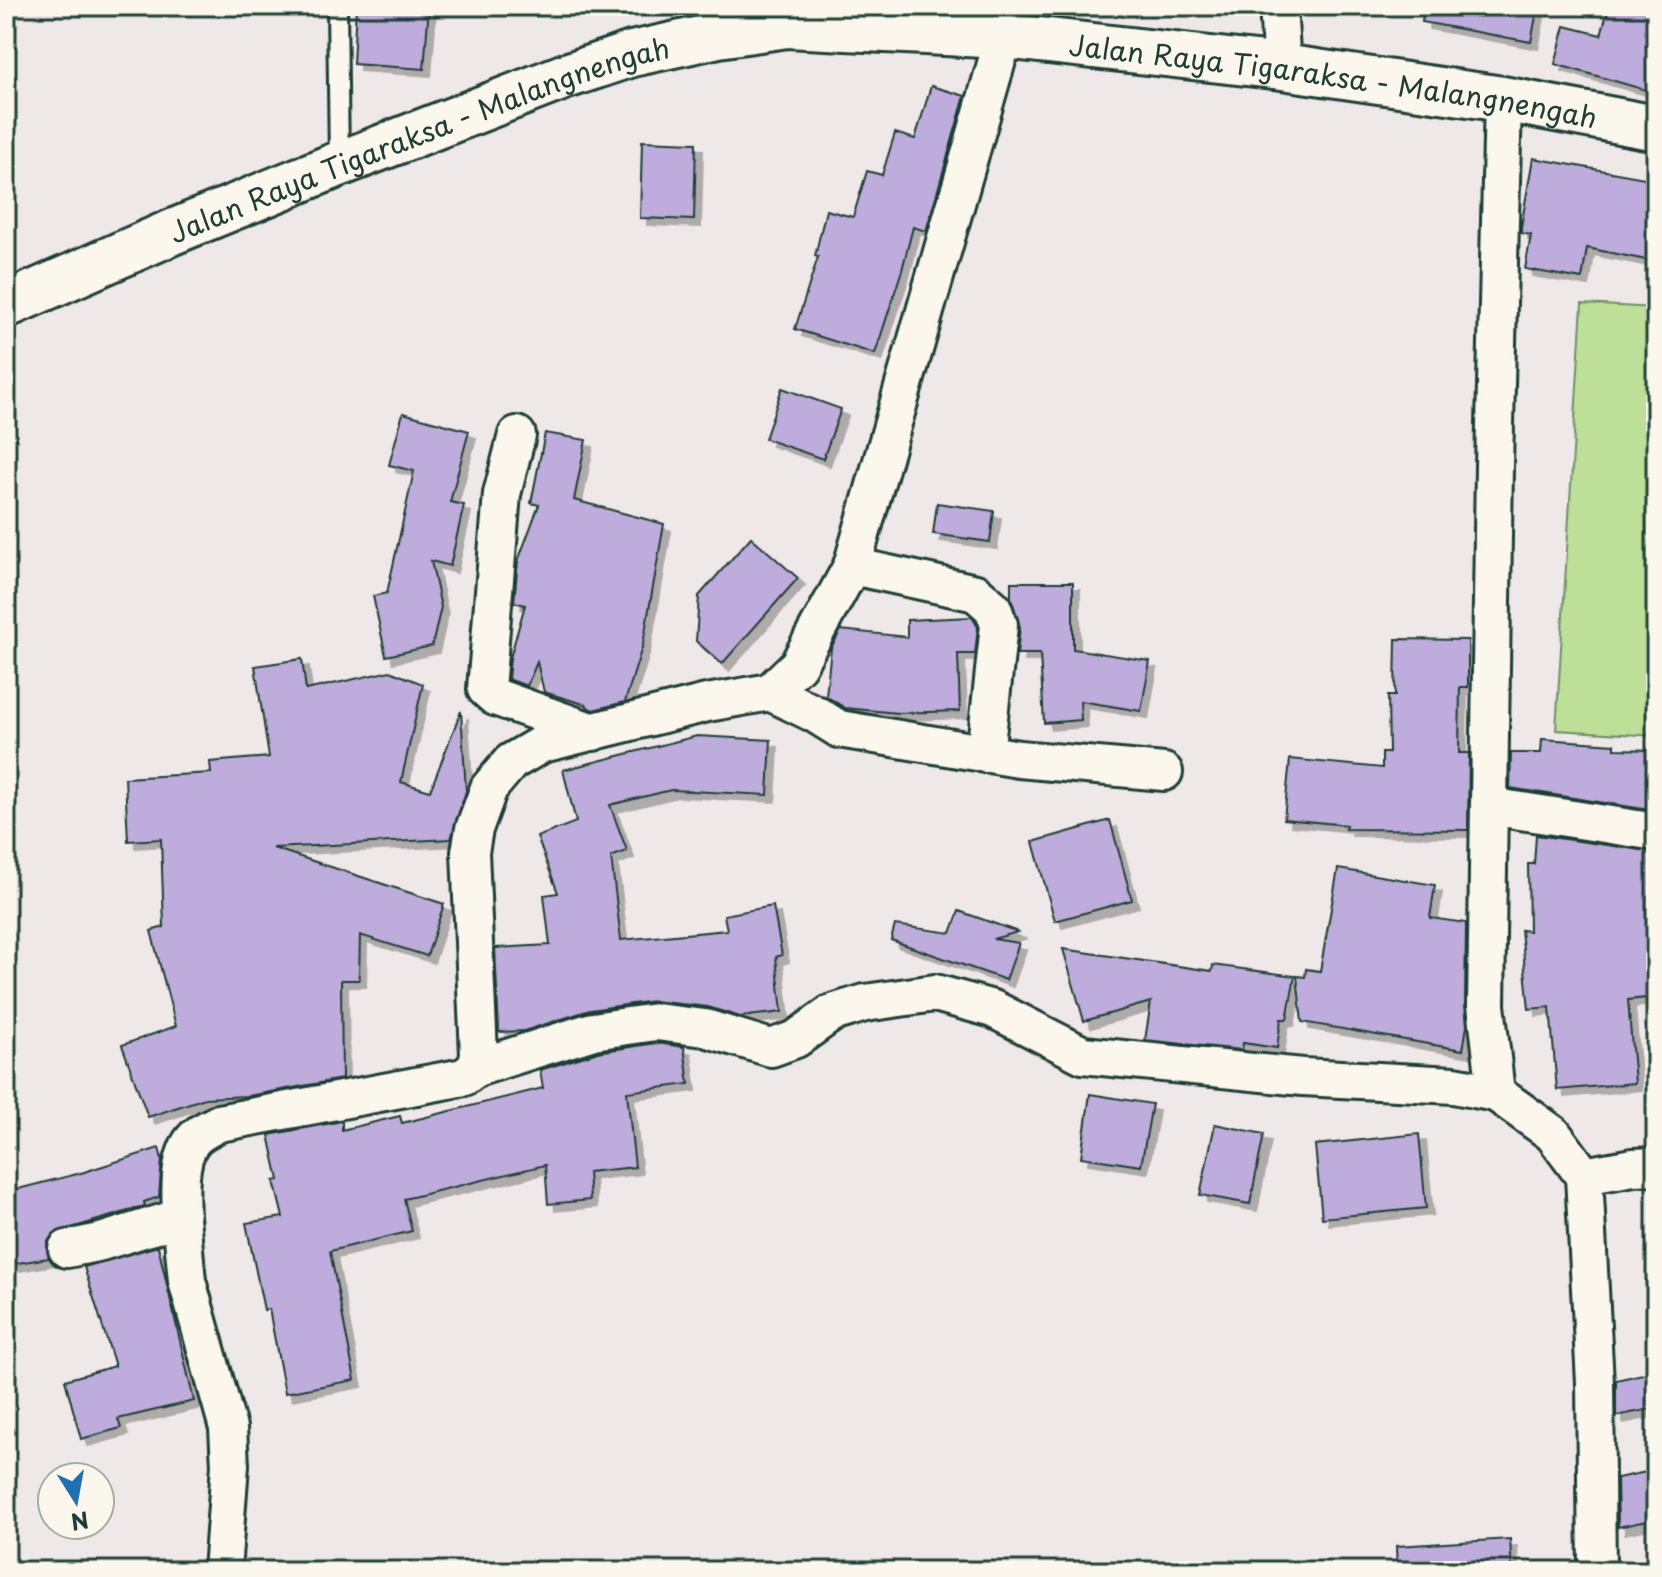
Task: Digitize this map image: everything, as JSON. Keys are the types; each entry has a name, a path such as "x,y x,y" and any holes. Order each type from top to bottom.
{"main road":[{"name":"Jalan Raya Tigaraksa - Malangnengah","path":"6,305 170,233 566,76 632,54 718,35 784,15 1282,67 1503,99 1656,128"}],"street":[{"path":"1278,6 1282,67"},
{"path":"476,1068 479,1055 470,852 474,829 489,788 511,762 542,744 707,703 770,692 798,665 852,566 1004,36"},
{"path":"1496,1093 1486,1005 1503,99"},
{"path":"517,435 502,494 486,689 495,697 593,732"},
{"path":"852,566 976,593 993,608 999,625 985,754"},
{"path":"770,692 839,729 985,754 1164,772"},
{"path":"1489,806 1656,832"},
{"path":"208,1571 224,1555 230,1465 228,1428 187,1281 181,1217 180,1194 185,1156 191,1142 202,1132 219,1123 464,1077 476,1068 593,1031 656,1022 705,1028 771,1048 796,1039 832,1013 865,1003 935,993 993,1009 1083,1055 1303,1077 1454,1085 1496,1093 1553,1134 1584,1176 1595,1383 1597,1571"},
{"path":"1584,1176 1656,1166"},
{"path":"67,1249 101,1242 181,1217"}],"lane":[{"path":"337,6 339,164"}],"green space":[{"path":"1582,304 1656,308 1656,736 1556,730"}],"building":[{"path":"356,6 429,6 424,69 353,64"},
{"path":"1424,6 1538,6 1531,42 1422,22"},
{"path":"1609,6 1656,6 1656,93 1555,64 1565,26 1601,35"},
{"path":"931,86 965,96 926,231 913,227 875,354 795,329 818,257 815,256 826,210 853,217 867,171 882,175 895,133 915,139"},
{"path":"642,141 696,143 694,220 640,218"},
{"path":"1533,158 1656,180 1656,262 1587,248 1582,279 1525,269 1531,235 1521,233 1521,227"},
{"path":"782,388 841,409 823,459 765,439"},
{"path":"403,413 469,431 450,502 464,505 450,566 431,561 441,607 432,646 386,656 373,596 387,593 414,471 389,465"},
{"path":"545,433 586,440 574,500 664,524 643,644 625,702 593,710 587,705 544,692 537,662 527,686 508,679 510,658 525,605 514,602 518,561 539,505 531,503"},
{"path":"937,503 994,511 990,542 933,534"},
{"path":"751,537 798,578 722,664 696,641 699,596"},
{"path":"1011,582 1073,582 1073,649 1150,661 1141,711 1080,701 1081,720 1044,723 1040,654 1017,654 1020,627 1011,598"},
{"path":"972,617 978,627 975,654 958,654 960,711 898,713 845,708 826,696 831,648 841,630 907,637 907,620"},
{"path":"1396,639 1468,640 1468,687 1460,687 1459,753 1469,753 1468,830 1345,829 1346,825 1284,819 1290,759 1382,768 1382,753 1389,753 1388,696 1395,696"},
{"path":"302,659 306,690 390,671 423,684 401,782 430,791 461,711 466,791 451,839 273,848 444,904 427,956 360,935 359,980 341,980 342,1079 248,1096 205,1098 148,1117 122,1045 176,1026 151,931 164,927 161,839 128,841 125,778 211,773 210,762 269,757 255,666"},
{"path":"697,736 771,740 768,795 671,790 610,805 627,851 611,857 621,940 727,930 724,915 773,906 782,955 776,957 782,1012 740,1017 708,1007 653,1001 590,1010 524,1031 499,1032 495,948 550,945 544,895 558,893 537,837 576,822 563,770"},
{"path":"1542,739 1615,744 1615,749 1656,750 1656,811 1510,788 1511,753 1541,753"},
{"path":"1110,820 1132,900 1055,921 1033,842"},
{"path":"1536,835 1656,852 1656,997 1628,1000 1635,1083 1557,1090 1550,1007 1529,1009 1521,930 1529,931 1528,864 1534,864"},
{"path":"1338,869 1435,885 1430,918 1466,923 1467,1026 1463,1050 1302,1022 1297,976 1305,977 1306,969 1320,971"},
{"path":"959,911 1018,932 993,939 1019,943 1006,980 891,940 895,925 951,933"},
{"path":"1063,949 1212,971 1213,965 1295,976 1287,1019 1281,1019 1277,1048 1243,1043 1242,1050 1145,1040 1151,1002 1084,1021"},
{"path":"656,1043 684,1047 689,1084 627,1092 635,1167 588,1172 590,1200 548,1204 545,1165 404,1199 412,1231 330,1251 355,1380 285,1393 269,1309 264,1310 246,1223 283,1217 274,1181 279,1180 269,1135 342,1121 342,1130 400,1116 402,1123 543,1088 540,1070 598,1052"},
{"path":"1090,1094 1152,1104 1141,1166 1081,1157"},
{"path":"1215,1124 1264,1134 1250,1204 1200,1195"},
{"path":"1419,1134 1426,1208 1322,1218 1315,1145"},
{"path":"159,1148 162,1159 159,1197 144,1202 145,1206 54,1233 47,1243 49,1258 6,1265 6,1192 81,1173"},
{"path":"158,1246 194,1401 118,1419 121,1428 81,1439 65,1380 115,1366 84,1267"},
{"path":"1656,1371 1656,1408 1616,1416 1616,1380"},
{"path":"1656,1470 1656,1519 1618,1527 1617,1478"},
{"path":"1510,1539 1512,1571 1397,1571 1396,1546"}]}
